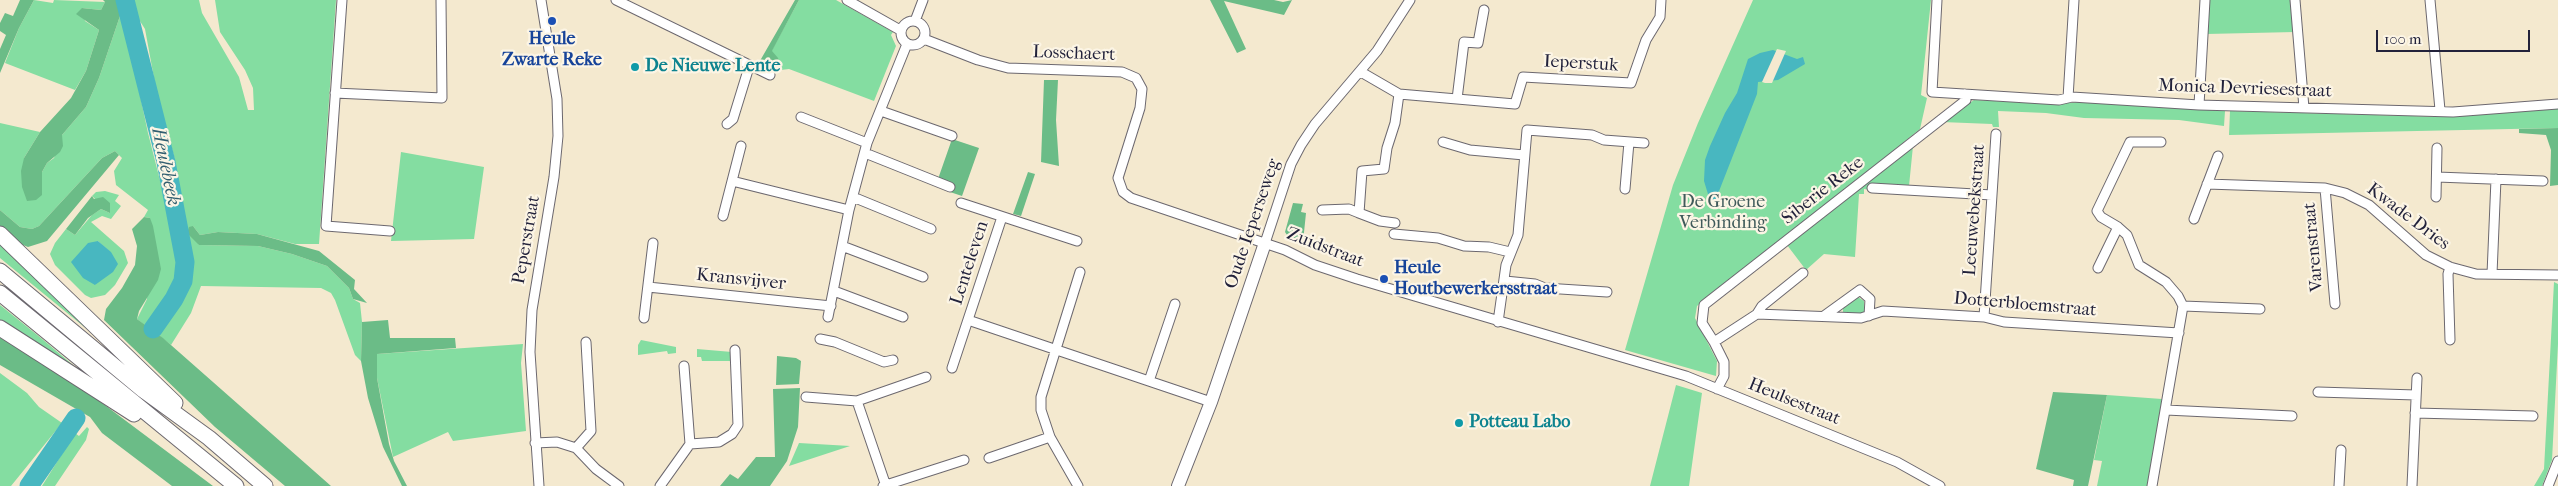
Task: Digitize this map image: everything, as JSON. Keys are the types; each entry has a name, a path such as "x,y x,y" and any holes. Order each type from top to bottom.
{"highway":[{"path":"0,234 150,378 209,438"},
{"path":"0,271 143,390 209,438 265,486"},
{"path":"0,292 236,486"},
{"path":"0,328 194,453"}],"street":[{"path":"342,0 326,226 390,231"},
{"path":"335,93 442,98 441,0"},
{"name":"Peperstraat","path":"539,486 530,352 532,310 554,177 558,136 557,100 541,0"},
{"path":"616,0 749,67 770,75"},
{"path":"847,0 900,30"},
{"path":"916,21 924,0"},
{"name":"Oude Ieperseweg","path":"1178,486 1211,402 1291,164 1315,124 1360,72 1396,25 1410,0"},
{"name":"Ieperstuk","path":"1360,72 1399,94 1515,104 1524,77 1631,83 1646,40 1660,17 1661,0"},
{"name":"Monica Devriesestraat","path":"1937,0 1932,92 2199,105 2440,110 2453,112 2558,104"},
{"path":"2068,98 2074,0"},
{"path":"2199,105 2205,0"},
{"path":"2295,0 2304,108"},
{"path":"2430,0 2440,110"},
{"path":"1457,99 1464,42 1478,43 1484,10"},
{"path":"916,21 925,30 924,39 917,45 907,44 901,38 900,30 905,24 916,21"},
{"name":"Losschaert","path":"924,39 978,60 1008,68 1122,72 1136,78 1142,89 1142,97 1118,178 1123,192 1131,198 1265,243"},
{"path":"828,317 849,210 867,143 907,44"},
{"path":"727,124 733,119 749,67"},
{"path":"1359,213 1362,171 1384,169 1387,148 1395,123 1399,94"},
{"name":"Siberie Reke","path":"1714,342 1702,322 1704,305 1966,100 1965,94"},
{"path":"881,111 952,136"},
{"path":"801,117 867,143"},
{"path":"1498,322 1510,252 1518,235 1527,130 1592,135 1604,140 1644,143"},
{"name":"Leeuwebekstraat","path":"1984,318 1996,134"},
{"path":"1442,142 1470,150 1524,155"},
{"path":"1625,189 1628,142"},
{"path":"2152,486 2183,306 2178,296 2166,282 2139,265 2127,236 2118,227 2100,217 2097,211 2130,142 2161,142"},
{"path":"723,216 741,146"},
{"path":"2436,197 2437,148"},
{"path":"865,153 950,186"},
{"path":"2194,219 2218,156"},
{"path":"2437,177 2543,181"},
{"path":"2492,274 2496,179"},
{"path":"732,181 849,210"},
{"name":"Kwade Dries","path":"2207,184 2325,188 2362,200 2386,218 2426,255 2450,267 2476,274 2558,275"},
{"path":"1872,188 1992,195"},
{"name":"Varenstraat","path":"2325,188 2335,304"},
{"path":"853,197 931,229"},
{"name":"Lenteleven","path":"960,203 1077,241"},
{"path":"1322,210 1348,209 1380,221 1395,223"},
{"name":"Lenteleven","path":"952,368 1002,217"},
{"path":"2098,268 2118,227"},
{"path":"1394,234 1438,238 1464,246 1489,247 1510,252"},
{"path":"644,318 653,243"},
{"name":"Zuidstraat","path":"1265,243 1332,270 1498,322 1632,360"},
{"path":"842,246 923,277"},
{"path":"2450,267 2448,274 2450,340"},
{"path":"1078,486 1050,437 1041,410 1041,397 1080,272"},
{"path":"1718,389 1724,376 1724,362 1714,342 1757,314 1762,306 1803,274"},
{"path":"1505,281 1535,284 1545,288 1607,292"},
{"name":"Kransvijver","path":"648,287 830,306"},
{"path":"1824,316 1860,290 1870,299 1869,316"},
{"path":"834,291 904,317"},
{"path":"1149,381 1175,304"},
{"path":"2183,306 2260,309"},
{"name":"Dotterbloemstraat","path":"1757,314 1861,318 1883,310 1984,318 2004,322 2179,333"},
{"name":"Lenteleven","path":"968,320 1211,402"},
{"path":"820,339 835,342 884,362 893,360"},
{"path":"576,448 591,431 586,342"},
{"path":"690,444 719,442 732,434 738,425 735,350"},
{"name":"Heulsestraat","path":"1632,360 1657,366 1718,389 1897,462 1940,486"},
{"path":"660,486 690,444 684,366"},
{"path":"806,397 857,400 926,377"},
{"path":"2412,486 2417,378"},
{"path":"2318,392 2416,395"},
{"path":"857,400 885,486 964,460"},
{"path":"2166,410 2292,416"},
{"path":"2415,413 2533,416"},
{"path":"990,458 1050,437"},
{"path":"535,443 557,442 576,448 596,469 619,486"},
{"path":"2339,486 2341,450"},
{"path":"2548,486 2558,461"}],"green space":[{"path":"20,0 34,0 19,28 0,73 0,49 6,35 0,31 0,23 5,13 13,16"},
{"path":"34,0 53,3 54,0 105,2 101,10 82,8 85,21 99,30 86,71 75,90 5,63 19,28"},
{"path":"103,0 122,0 122,10 99,78 86,107 62,135 63,146 60,152 47,163 42,172 42,195 36,200 27,201 22,187 21,171 24,158 40,132 71,98 86,71 99,30 76,14 82,8 101,10 105,2"},
{"path":"130,0 199,0 202,13 239,77 248,110 254,110 253,88 245,70 220,32 215,0 336,0 319,244 295,244 257,234 218,232 200,235 193,226 199,245 258,246 292,254 327,266 349,288 353,299 360,303 362,322 361,361 355,355 335,300 331,293 321,288 201,286 191,313 171,345 156,333 181,296 187,283 188,252 178,196 175,160 156,89 145,29 131,7"},
{"path":"795,0 799,0 772,51 779,61 772,71 757,66"},
{"path":"799,0 836,0 893,32 891,35 896,46 874,101 789,69 772,71 779,61 771,52"},
{"path":"1210,0 1274,0 1283,2 1292,0 1284,15 1224,1 1246,49 1237,53"},
{"name":"De Groene Verbinding","path":"1753,0 1931,0 1921,95 1927,98 1920,129 1697,306 1695,318 1717,361 1716,376 1625,350 1673,185 1698,123"},
{"path":"2208,0 2292,0 2295,32 2206,34"},
{"path":"122,10 148,133 179,256 178,275 170,294 147,327 137,319 147,299 150,218 144,217 148,210 116,185 114,171 122,158 115,151 102,158 39,226 32,229 20,227 0,210 0,123 40,132 24,158 42,180 42,172 47,163 54,158 62,135 86,107 99,78"},
{"path":"1044,80 1058,80 1056,120 1059,166 1041,162"},
{"path":"1974,100 2055,104 2080,102 2225,111 2224,126 2179,120 2084,118 2046,113 1998,111 1999,127 1993,127 1992,124 1942,122"},
{"path":"2558,108 2558,128 2229,135 2230,111 2447,117"},
{"path":"2558,128 2558,185 2550,186 2551,150 2546,135 2519,133 2519,129"},
{"path":"952,139 979,148 962,196 950,192 953,184 938,179"},
{"path":"1913,146 1909,186 1871,183 1870,190 1864,189 1864,194 1859,194 1855,257 1824,254 1806,270 1787,245"},
{"path":"115,151 119,155 47,241 28,247 18,243 0,226 0,210 20,227 32,229 39,226 102,158"},
{"path":"401,152 484,167 474,239 391,241"},
{"path":"1028,172 1035,174 1021,216 1013,214"},
{"path":"105,191 119,195 115,201 121,206 111,219 102,216 91,222 124,251 128,263 115,285 105,295 91,298 85,295 55,265 50,254 55,243 66,229 75,235 92,215 101,209 110,213 92,196 96,192","holes":["98,241 111,253 95,285"]},
{"path":"92,196 94,199 103,197 110,203 110,213 101,209 88,218 75,235 66,229"},
{"path":"1293,203 1303,204 1301,212 1306,213 1303,242 1287,235 1285,232"},
{"path":"144,217 150,218 153,226 161,269 158,280 139,311 137,319 163,338 331,486 285,486 215,427 104,320 106,309 122,288 135,265 137,246 132,229"},
{"path":"193,226 200,235 218,232 257,234 319,251 355,280 354,289 367,303 353,299 349,288 327,266 292,254 258,246 199,245 187,233 189,227"},
{"path":"0,241 121,357 0,258"},
{"path":"2554,282 2558,284 2558,344 2552,460 2542,486 2534,486 2544,469"},
{"path":"1858,297 1864,301 1864,312 1860,315 1843,313 1843,305"},
{"path":"0,305 41,338 99,387 0,323"},
{"path":"388,320 390,338 455,338 456,348 377,354 377,378 389,444 394,461 407,486 402,486 383,447 368,398 361,361 362,322"},
{"path":"0,337 86,391 213,486 172,486 102,433 90,417 0,365"},
{"path":"641,340 676,347 676,353 668,354 667,351 638,355 638,345"},
{"path":"523,344 521,363 526,431 453,441 448,432 393,457 377,378 377,354"},
{"path":"697,349 732,352 733,361 702,361 701,357 697,357"},
{"path":"777,356 796,358 801,361 799,384 776,385"},
{"path":"0,373 27,393 39,407 62,423 11,486 0,486"},
{"path":"1676,385 1702,393 1689,486 1650,486"},
{"path":"800,388 798,427 787,461 770,486 720,486 730,474 738,479 756,457 775,457 773,389"},
{"path":"2053,392 2107,395 2088,486 2073,486 2074,480 2036,469"},
{"path":"2107,395 2162,399 2147,486 2097,486 2102,461 2094,460"},
{"path":"87,427 89,429 86,440 55,486 42,486 75,433 79,436"},
{"path":"799,443 850,446 789,466"}],"water":[{"path":"1773,50 1797,59 1803,57 1805,64 1778,80 1758,82 1757,94 1714,204 1711,204 1704,181 1705,160 1710,146 1725,113 1737,93 1748,59 1760,53"},
{"path":"98,241 111,252 118,264 113,272 95,285 83,278 71,262 88,243"}],"pier":[{"path":"1777,49 1786,51 1772,83 1762,82"}],"waterway":[{"name":"Heulebeek","path":"125,0 166,162 185,262 183,281 174,299 153,329"},
{"name":"Heulebeek","path":"29,486 76,418"}],"place":[{"name":"Heule Zwarte Reke","path":"552,21"},
{"name":"De Nieuwe Lente","path":"635,67"},
{"name":"Heule Houtbewerkersstraat","path":"1384,279"},
{"name":"Potteau Labo","path":"1459,423"}]}
